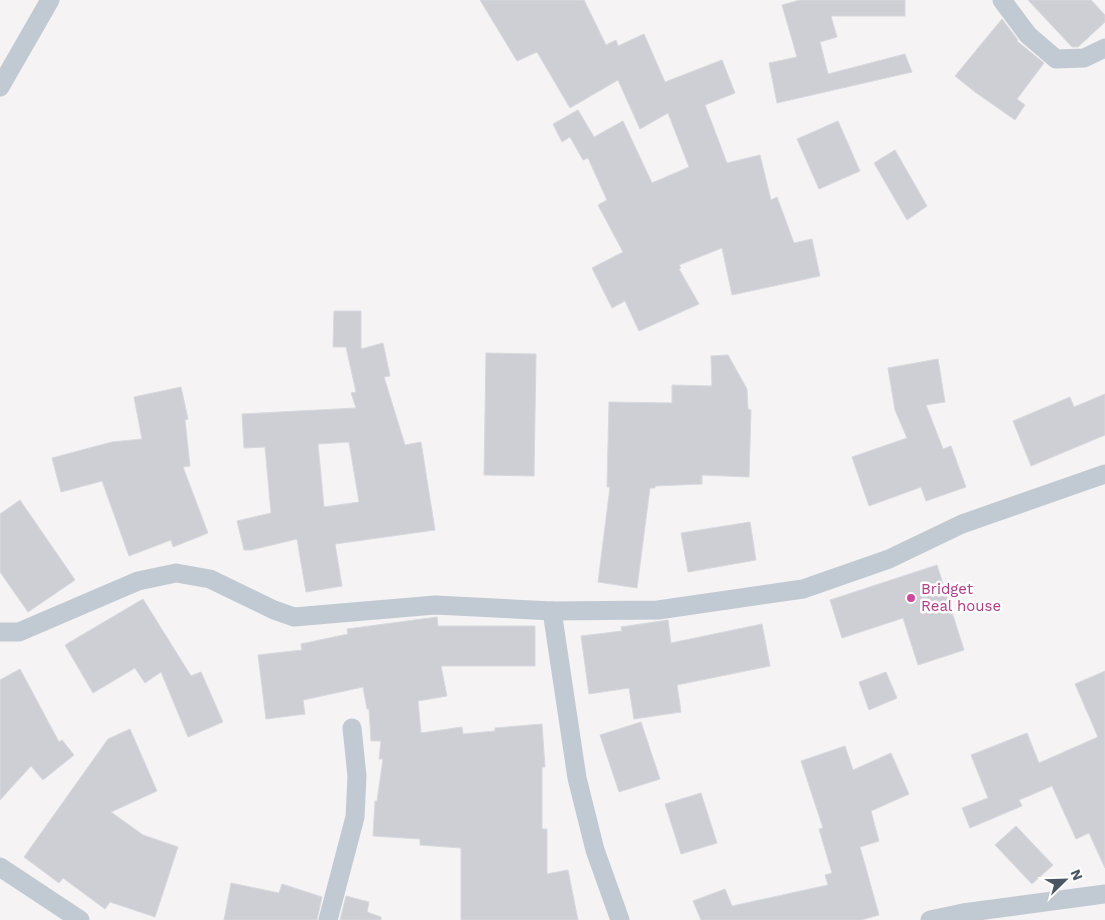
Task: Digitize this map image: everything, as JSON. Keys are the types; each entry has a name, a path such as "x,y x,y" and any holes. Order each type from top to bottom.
{"street":[{"path":"0,86 50,0"},
{"path":"1002,0 1028,35 1056,59 1084,58 1105,48"},
{"path":"0,632 19,632 138,581 176,573 210,578 274,610 294,616 435,605 552,611 658,610 803,590 890,559 962,524 1105,474"},
{"path":"552,611 577,778 595,850 620,920"},
{"path":"328,920 355,817 357,776 352,728"},
{"path":"0,867 80,920"},
{"path":"930,920 963,913 1105,894"}],"building":[{"path":"480,0 584,0 606,45 616,40 618,46 644,34 665,82 722,60 735,93 705,105 727,163 760,155 771,200 777,197 794,243 812,239 820,276 732,295 722,248 679,265 681,268 679,269 699,304 639,331 625,301 612,308 592,268 623,252 598,205 607,200 588,158 583,160 570,137 562,142 553,124 578,110 594,137 623,121 652,183 689,167 668,113 640,129 618,80 570,108 537,52 517,61"},
{"path":"800,0 905,0 905,16 831,16 837,37 820,42 828,74 905,54 912,72 777,103 769,63 797,57 782,5"},
{"path":"1028,0 1091,0 1105,15 1105,22 1078,47 1072,47"},
{"path":"1002,19 1017,41 1044,63 1017,99 1025,105 1015,120 955,76"},
{"path":"838,121 860,171 819,189 797,139"},
{"path":"895,150 927,206 907,220 874,163"},
{"path":"334,311 361,311 361,349 383,343 390,376 384,377 405,445 421,442 435,530 335,544 342,586 306,592 297,539 244,550 237,521 271,513 265,447 244,448 242,414 356,408 351,393 356,392 346,347 333,347","holes":["349,442 359,502 324,507 318,444"]},
{"path":"486,353 536,354 534,476 484,475"},
{"path":"728,355 747,389 748,409 751,410 749,477 702,475 702,484 655,486 655,488 650,488 637,588 598,582 610,487 607,487 609,402 672,403 672,385 712,386 711,356"},
{"path":"938,359 945,402 926,405 943,449 951,446 966,487 926,501 921,487 869,506 852,457 907,438 895,410 888,368"},
{"path":"181,387 188,419 185,420 190,466 183,467 208,533 173,547 171,540 129,556 102,481 61,492 52,458 112,442 142,439 134,397"},
{"path":"1105,394 1105,435 1031,466 1013,421 1070,397 1074,407"},
{"path":"20,500 75,580 28,612 0,572 0,514"},
{"path":"750,522 756,560 688,572 681,533"},
{"path":"937,565 964,650 918,665 903,618 842,638 830,600"},
{"path":"143,599 191,676 201,672 223,722 188,737 161,672 145,683 135,668 93,693 65,645"},
{"path":"437,617 438,626 535,626 535,666 441,666 447,696 418,701 421,733 462,727 463,734 495,731 495,728 542,724 545,767 542,767 542,829 547,829 547,874 568,870 578,920 461,920 461,848 420,845 420,839 373,836 375,801 377,801 383,759 379,759 381,741 371,741 369,709 367,709 363,687 303,700 305,714 266,719 258,655 302,650 301,644 348,634 347,629"},
{"path":"668,620 671,643 762,624 770,666 677,685 681,712 634,719 629,688 589,694 581,636 622,631 621,627"},
{"path":"20,669 59,742 62,740 74,755 43,780 31,766 0,800 0,680"},
{"path":"1105,671 1105,868 1089,833 1076,839 1052,786 1019,800 1022,806 970,828 962,808 988,798 971,755 1027,733 1039,763 1098,737 1075,684"},
{"path":"886,672 897,698 869,710 859,682"},
{"path":"641,722 660,779 619,792 600,735"},
{"path":"130,729 157,791 111,812 143,835 178,847 155,917 110,902 105,909 63,878 59,883 24,857 108,739"},
{"path":"845,746 853,770 891,753 909,794 871,811 879,841 860,847 879,915 861,920 701,920 693,901 725,889 732,906 828,885 825,875 832,873 819,829 823,828 801,761"},
{"path":"701,793 717,843 681,854 665,804"},
{"path":"1016,826 1053,865 1032,884 995,845"},
{"path":"231,883 279,893 282,884 322,897 317,920 224,920"},
{"path":"346,896 369,902 367,912 381,917 381,920 340,920"}],"place":[{"name":"Bridget Real house","path":"911,598"}]}
